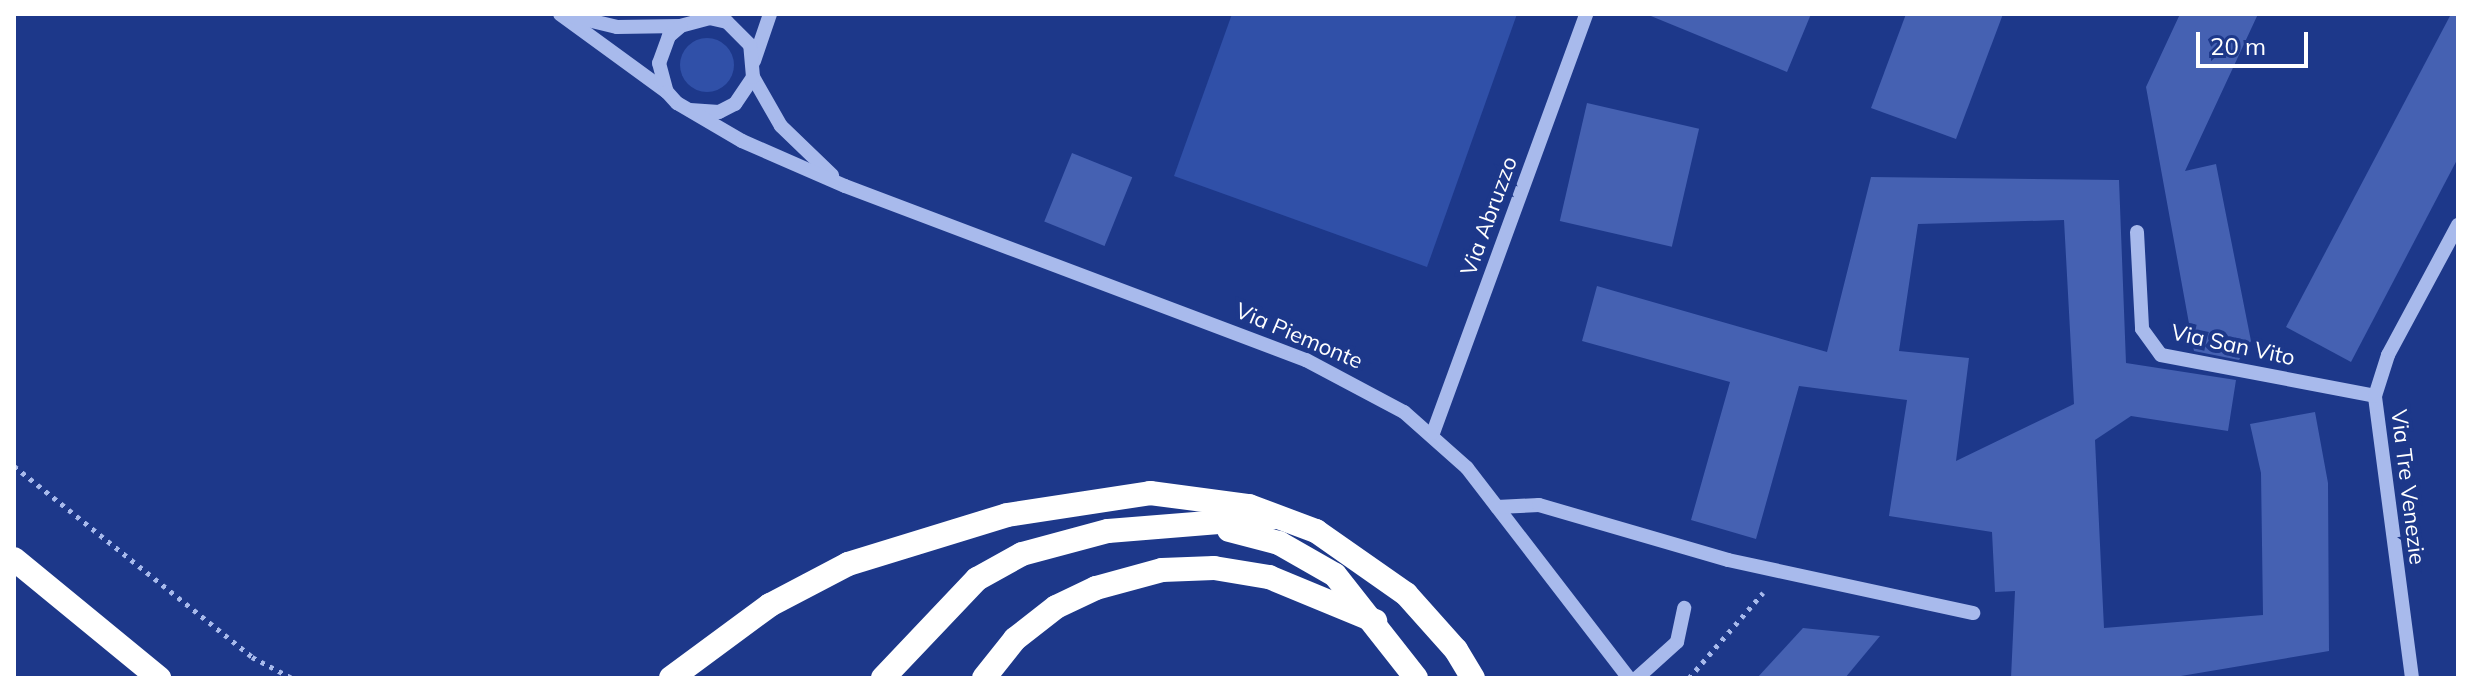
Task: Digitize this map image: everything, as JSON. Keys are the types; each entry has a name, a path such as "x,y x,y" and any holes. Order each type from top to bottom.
{"highway":[{"path":"671,678 721,637 808,582 888,550 1007,515 1150,493 1215,499 1283,517 1316,531 1406,594 1456,650 1473,678"},
{"path":"883,678 962,593 1014,557 1095,533 1283,517"},
{"path":"1207,525 1264,538 1307,555 1335,575 1375,621 1416,678"},
{"path":"14,559 159,678"},
{"path":"984,678 1015,639 1056,607 1107,584 1162,570 1214,568 1269,577 1375,621"}],"street":[{"name":"Via Piemonte","path":"562,14 617,27 691,20 727,22 740,32 754,61"},
{"name":"Via Piemonte","path":"562,14 690,110 742,141 845,186 1306,360 1366,389 1433,433 1497,507 1629,678"},
{"path":"690,110 719,112 735,104 753,77 754,61 770,14"},
{"name":"Via Abruzzo","path":"1433,433 1586,14"},
{"path":"667,92 659,63 669,36 691,20"},
{"name":"Via Piemonte","path":"753,77 781,126 845,186"},
{"name":"Via Tre Venezie","path":"2412,678 2375,396 2388,355 2458,225"},
{"name":"Via San Vito","path":"2137,232 2142,329 2161,355 2375,396"},
{"path":"1497,507 1539,505 1783,572 1973,613"},
{"path":"1637,678 1677,642 1684,608"}],"path":[{"path":"14,466 252,657 292,678"},
{"path":"1689,678 1783,572"}],"shaded area":[{"path":"1232,14 1517,14 1427,267 1174,176"},
{"path":"707,38 726,46 734,65 726,84 707,92 688,84 680,65 688,46"}],"building":[{"path":"1646,14 1811,14 1787,72"},
{"path":"1906,14 2003,14 1956,139 1871,108"},
{"path":"2180,14 2258,14 2185,171 2216,164 2251,341 2239,360 2194,351 2146,87"},
{"path":"2451,14 2458,14 2458,158 2351,362 2286,327"},
{"path":"1587,103 1699,129 1672,247 1560,221"},
{"path":"1072,153 1132,177 1105,246 1044,222"},
{"path":"1871,177 2119,180 2126,363 2236,380 2228,431 2131,416 2095,440 2104,628 2263,615 2261,473 2250,424 2315,412 2328,483 2329,651 2169,678 2011,678 2015,591 1995,592 1992,532 1889,516 1907,400 1799,386 1756,539 1691,520 1730,382 1582,341 1597,286 1827,352","holes":["2064,220 2074,404 1956,461 1969,358 1899,351 1918,224"]},
{"path":"1803,628 1880,636 1845,678 1757,678"}]}
